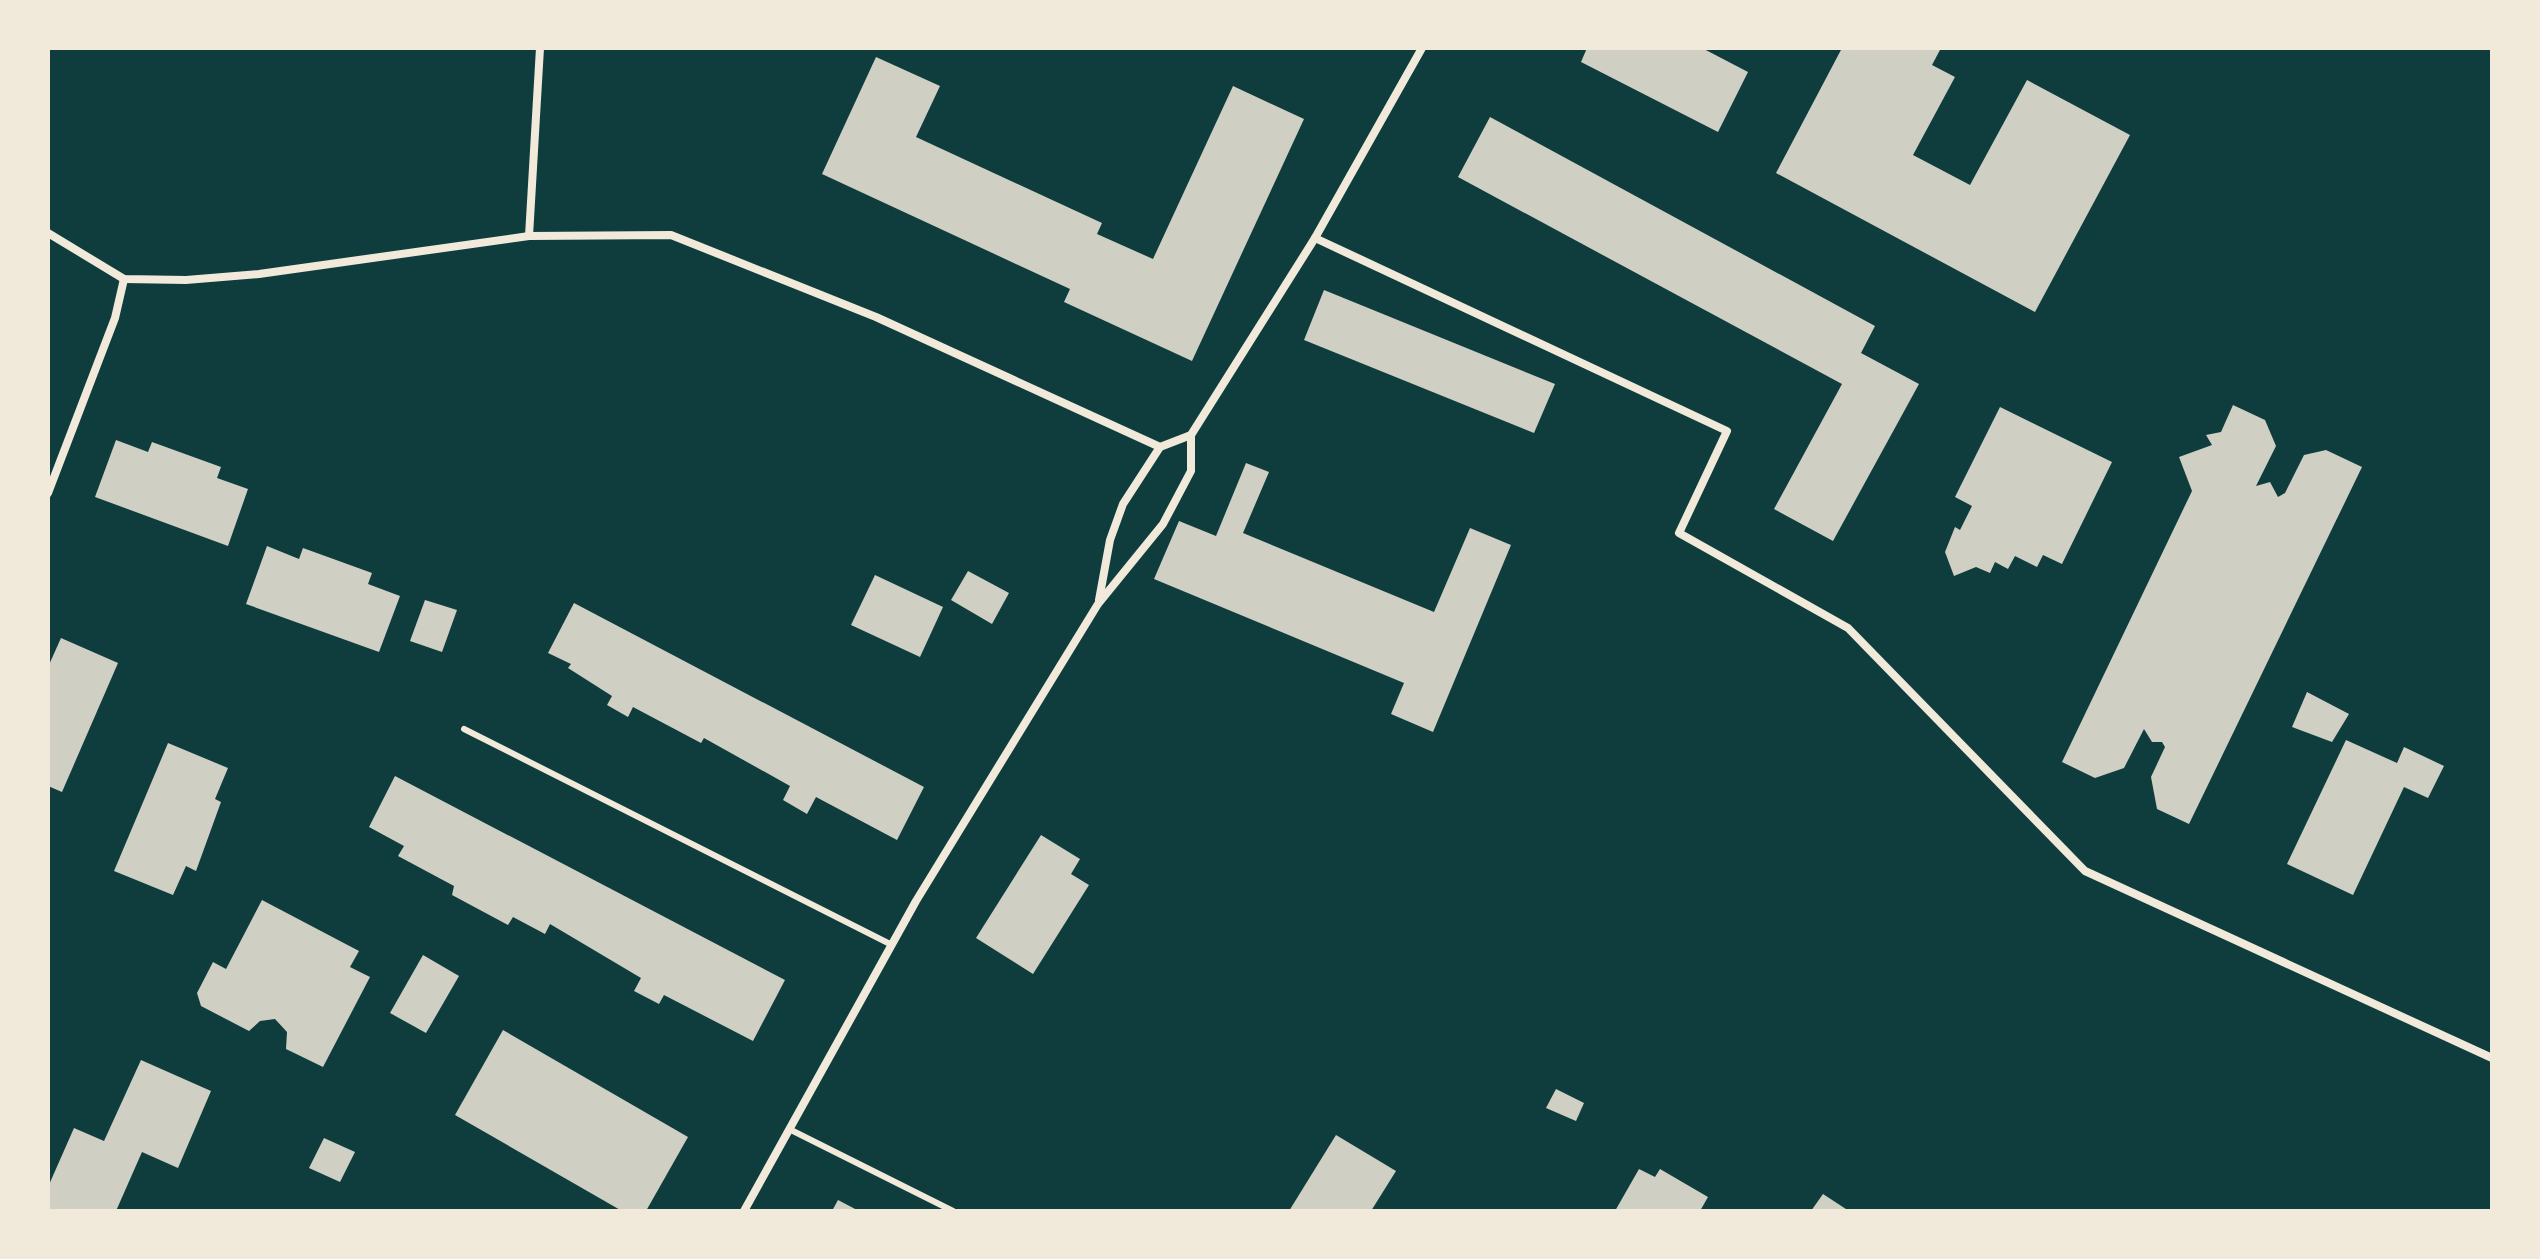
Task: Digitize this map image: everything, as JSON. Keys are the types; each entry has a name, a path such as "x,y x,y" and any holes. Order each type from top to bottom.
{"street":[{"path":"529,236 540,48"},
{"path":"744,1211 892,945 1098,604 1163,524 1191,471 1191,435 1315,238 1422,48"},
{"path":"48,233 124,279 186,280 259,274 529,236 671,235 876,317 1160,447"},
{"path":"1315,238 1727,431 1679,533 1848,628 2085,871 2492,1058"},
{"path":"48,493 115,318 124,279"},
{"path":"1098,604 1110,540 1123,504 1160,447 1191,435"}],"lane":[{"path":"464,729 892,945"},
{"path":"791,1130 953,1211"}],"building":[{"path":"1587,48 1702,48 1748,72 1718,132 1581,62"},
{"path":"1842,48 1941,48 1932,65 1955,77 1913,155 1970,185 2027,80 2130,135 2035,312 1776,173"},
{"path":"876,57 940,86 916,137 1102,223 1097,234 1153,259 1233,86 1304,119 1192,361 1064,302 1070,289 822,174"},
{"path":"1490,117 1875,326 1861,353 1919,384 1833,541 1774,509 1842,384 1458,177"},
{"path":"1324,290 1555,384 1534,433 1304,340"},
{"path":"2233,405 2265,420 2276,446 2256,486 2270,482 2278,497 2285,493 2304,455 2326,450 2362,467 2189,824 2157,809 2151,777 2165,747 2162,742 2152,742 2144,729 2124,768 2095,778 2062,762 2192,491 2179,457 2212,445 2206,435 2221,432"},
{"path":"2000,407 2112,462 2062,564 2043,555 2037,567 2015,556 2008,569 1995,562 1990,573 1976,567 1954,576 1945,552 1955,527 1960,530 1972,506 1955,497"},
{"path":"116,440 148,452 152,442 221,467 217,478 248,489 228,546 95,497"},
{"path":"1246,463 1269,472 1243,533 1434,612 1470,528 1511,545 1433,732 1391,714 1404,683 1154,579 1179,521 1216,536"},
{"path":"267,546 299,559 303,548 372,573 368,584 400,596 379,652 246,604"},
{"path":"968,571 1009,593 992,624 951,600"},
{"path":"875,575 943,607 920,657 851,625"},
{"path":"425,600 457,610 442,652 410,641"},
{"path":"574,603 924,787 897,840 816,797 807,814 783,800 790,786 704,738 701,743 633,707 628,717 607,705 612,696 568,668 571,664 548,653"},
{"path":"61,638 118,663 62,792 48,786 48,667"},
{"path":"2307,692 2349,714 2332,742 2292,727"},
{"path":"2346,740 2397,763 2404,747 2444,766 2428,798 2404,787 2353,895 2287,864"},
{"path":"168,743 228,768 215,799 221,802 196,871 186,866 173,895 114,871"},
{"path":"395,776 785,980 753,1041 664,995 659,1004 634,991 641,978 550,924 545,934 513,917 508,925 452,895 454,886 398,856 404,846 369,827"},
{"path":"1041,835 1080,859 1071,874 1089,885 1033,974 976,938"},
{"path":"262,900 359,951 350,967 370,977 323,1067 286,1049 287,1032 275,1019 260,1021 249,1031 201,1006 197,993 213,962 226,969"},
{"path":"423,955 459,976 426,1033 390,1013"},
{"path":"503,1030 688,1137 646,1211 622,1211 455,1115"},
{"path":"141,1060 211,1091 178,1168 142,1152 116,1211 48,1211 48,1187 74,1128 104,1141"},
{"path":"1556,1089 1584,1103 1576,1121 1546,1108"},
{"path":"1336,1135 1396,1171 1371,1211 1289,1211"},
{"path":"324,1138 355,1152 340,1182 309,1168"},
{"path":"1639,1169 1655,1177 1660,1169 1708,1197 1700,1211 1615,1211"},
{"path":"1823,1194 1849,1211 1811,1211"},
{"path":"838,1200 859,1211 832,1211"}]}
